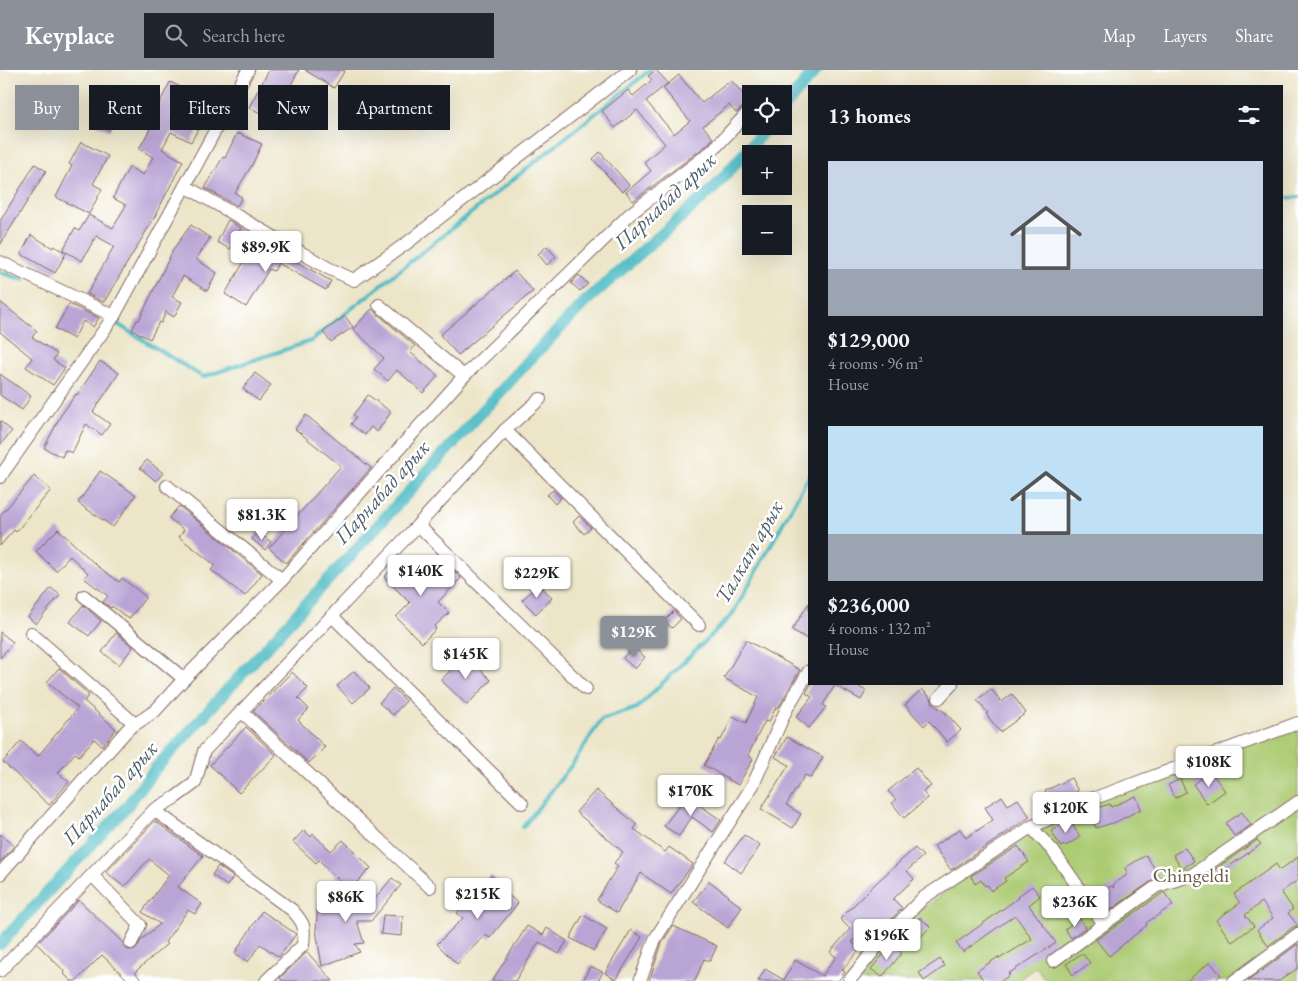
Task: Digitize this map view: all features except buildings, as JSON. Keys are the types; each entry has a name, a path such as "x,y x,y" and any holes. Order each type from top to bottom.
{"street":[{"path":"0,477 114,316 248,70"},
{"path":"185,186 328,268 354,280 415,237 630,70"},
{"path":"0,874 128,729 155,711 282,580 464,376 630,214 712,151 742,119"},
{"path":"0,262 114,316"},
{"path":"379,305 464,376"},
{"path":"0,971 154,810 195,783 204,751 418,525 505,430 540,399"},
{"path":"505,430 699,625"},
{"path":"166,486 282,580"},
{"path":"418,525 586,689"},
{"path":"84,596 184,679"},
{"path":"332,616 522,803"},
{"path":"31,632 135,724"},
{"path":"640,981 655,939 753,785 786,710 808,673"},
{"path":"939,698 951,685"},
{"path":"240,711 430,887"},
{"path":"849,981 885,937 923,898 1031,827 1096,798 1298,723"},
{"path":"1052,961 1157,886 1192,875 1298,802"},
{"path":"154,810 292,910 303,922 305,929 303,945 266,981"},
{"path":"1031,827 1053,851 1104,924"},
{"path":"92,875 140,926 131,943"},
{"path":"1234,981 1298,934"}],"green space":[{"name":"Chingeldi","path":"1298,724 1298,981 1046,981 1036,967 1017,981 849,981 913,916 1005,847 1095,798"}],"waterway":[{"path":"114,322 203,377 311,341 650,70"},
{"name":"Парнабад арык","path":"792,98 816,70"},
{"name":"Парнабад арык","path":"0,944 127,806 155,769 533,356 585,302 715,187 760,135"},
{"name":"Талкат арык","path":"1283,196 1288,198 1298,197"},
{"path":"0,272 24,280"},
{"name":"Талкат арык","path":"523,827 574,762 601,720 637,708 732,615 808,478"}]}
